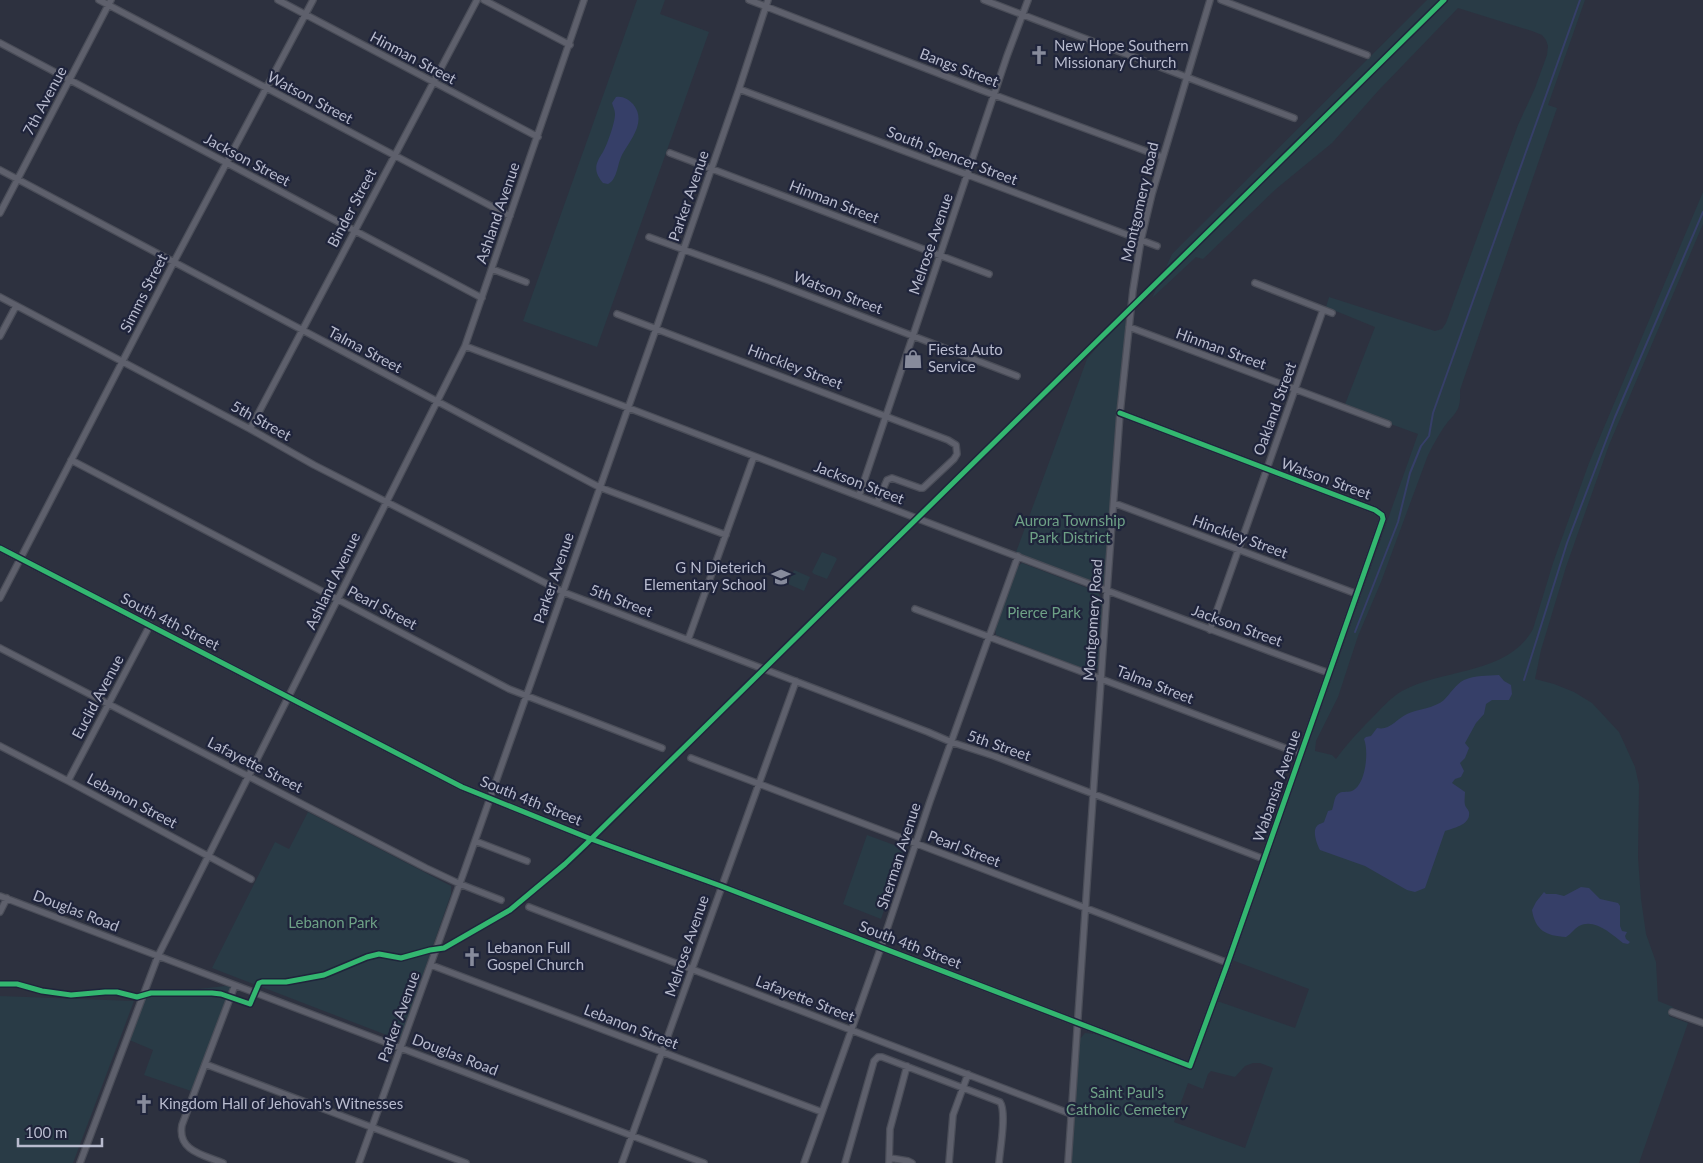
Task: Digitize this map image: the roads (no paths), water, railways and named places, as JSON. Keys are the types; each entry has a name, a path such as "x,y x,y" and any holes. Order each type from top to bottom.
{"street":[{"name":"Watson Street","path":"99,0 110,3 266,89 510,216"},
{"name":"Hinman Street","path":"278,0 538,137"},
{"name":"Simms Street","path":"0,598 313,0"},
{"name":"Binder Street","path":"250,429 477,0"},
{"path":"484,0 570,44"},
{"name":"Ashland Avenue","path":"80,1163 158,956 465,346 584,0"},
{"name":"Bangs Street","path":"749,0 767,3 995,95 1162,157"},
{"path":"984,0 1294,118"},
{"name":"Melrose Avenue","path":"858,496 1028,0"},
{"name":"Montgomery Road","path":"1068,1163 1120,413 1129,327 1141,240 1162,157 1210,0"},
{"path":"1221,0 1367,56"},
{"name":"7th Avenue","path":"0,212 110,3"},
{"name":"Parker Avenue","path":"359,1163 460,884 656,329 767,3"},
{"name":"Jackson Street","path":"0,44 482,298"},
{"name":"South Spencer Street","path":"739,88 1157,246"},
{"name":"Hinman Street","path":"670,153 989,274"},
{"name":"Talma Street","path":"0,170 600,488 726,535"},
{"name":"Watson Street","path":"649,237 778,284 1017,376"},
{"path":"492,269 526,282"},
{"path":"1255,283 1332,313"},
{"name":"5th Street","path":"0,297 386,502 563,592 951,742 1264,859"},
{"path":"0,336 16,306"},
{"name":"Oakland Street","path":"1210,630 1324,310"},
{"name":"Hinckley Street","path":"617,314 886,415 956,445 957,451 954,459 923,488 889,478 878,503"},
{"name":"Hinman Street","path":"1129,327 1388,424"},
{"name":"Jackson Street","path":"465,346 1018,556 1107,592 1329,673"},
{"name":"Watson Street","path":"1120,413 1382,514"},
{"path":"688,640 754,456"},
{"name":"Pearl Street","path":"71,460 509,689 662,748"},
{"name":"Hinckley Street","path":"1114,503 1357,594"},
{"name":"Wabansia Avenue","path":"1190,1066 1383,523 1382,514"},
{"name":"South 4th Street","path":"0,548 462,788 1190,1066"},
{"name":"Sherman Avenue","path":"804,1163 988,636 1018,556"},
{"name":"Talma Street","path":"915,609 1302,754"},
{"name":"Euclid Avenue","path":"68,781 150,625"},
{"name":"Lafayette Street","path":"0,648 426,868 500,900"},
{"name":"Melrose Avenue","path":"622,1163 796,681"},
{"name":"Lebanon Street","path":"0,746 251,879"},
{"name":"Pearl Street","path":"691,758 1228,963"},
{"path":"475,841 528,861"},
{"name":"Douglas Road","path":"0,896 704,1163"},
{"path":"0,912 7,898"},
{"name":"Lafayette Street","path":"529,907 1072,1114"},
{"name":"Lebanon Street","path":"431,965 822,1112"},
{"path":"223,1163 190,1149 181,1138 182,1125 235,985"},
{"path":"1672,1012 1703,1023"},
{"path":"845,1163 874,1060 882,1057 994,1099 1003,1106 999,1163"},
{"path":"205,1064 466,1163"},
{"path":"908,1066 890,1129 889,1160 912,1163"},
{"path":"948,1163 953,1115 968,1074"}],"water":[{"path":"616,97 625,98 633,104 637,110 638,123 621,157 616,175 608,184 603,183 600,179 596,168 609,139 615,118 612,103"},
{"path":"1499,675 1511,685 1512,694 1509,700 1492,700 1486,704 1484,714 1476,723 1465,743 1469,748 1465,758 1460,763 1464,771 1461,777 1455,779 1452,783 1465,792 1465,806 1469,811 1469,816 1461,825 1445,831 1425,888 1415,892 1407,890 1365,866 1320,850 1315,838 1316,828 1324,822 1328,811 1332,810 1337,795 1357,788 1365,767 1366,751 1364,739 1366,737 1371,736 1377,728 1386,728 1407,714 1440,703 1458,684 1468,678"},
{"path":"1581,887 1589,888 1600,899 1618,903 1620,906 1620,926 1622,931 1627,932 1625,936 1630,942 1628,944 1623,943 1597,925 1585,924 1579,926 1566,937 1547,933 1539,927 1532,910 1544,892 1546,894 1564,896"}],"waterway":[{"path":"1355,632 1398,522 1410,473 1421,446 1429,436 1433,413 1580,0"},
{"path":"1524,680 1567,543 1615,417 1703,212"}],"place":[{"name":"New Hope Southern Missionary Church","path":"1039,55"},
{"name":"Fiesta Auto Service","path":"913,359"},
{"name":"G N Dieterich Elementary School","path":"781,577"},
{"name":"Lebanon Full Gospel Church","path":"472,957"},
{"name":"Kingdom Hall of Jehovah's Witnesses","path":"144,1104"}],"park label":[{"name":"Aurora Township Park District","path":"1070,530"},
{"name":"Pierce Park","path":"1044,613"},
{"name":"Lebanon Park","path":"333,923"},
{"name":"Saint Paul's Catholic Cemetery","path":"1127,1102"}]}
